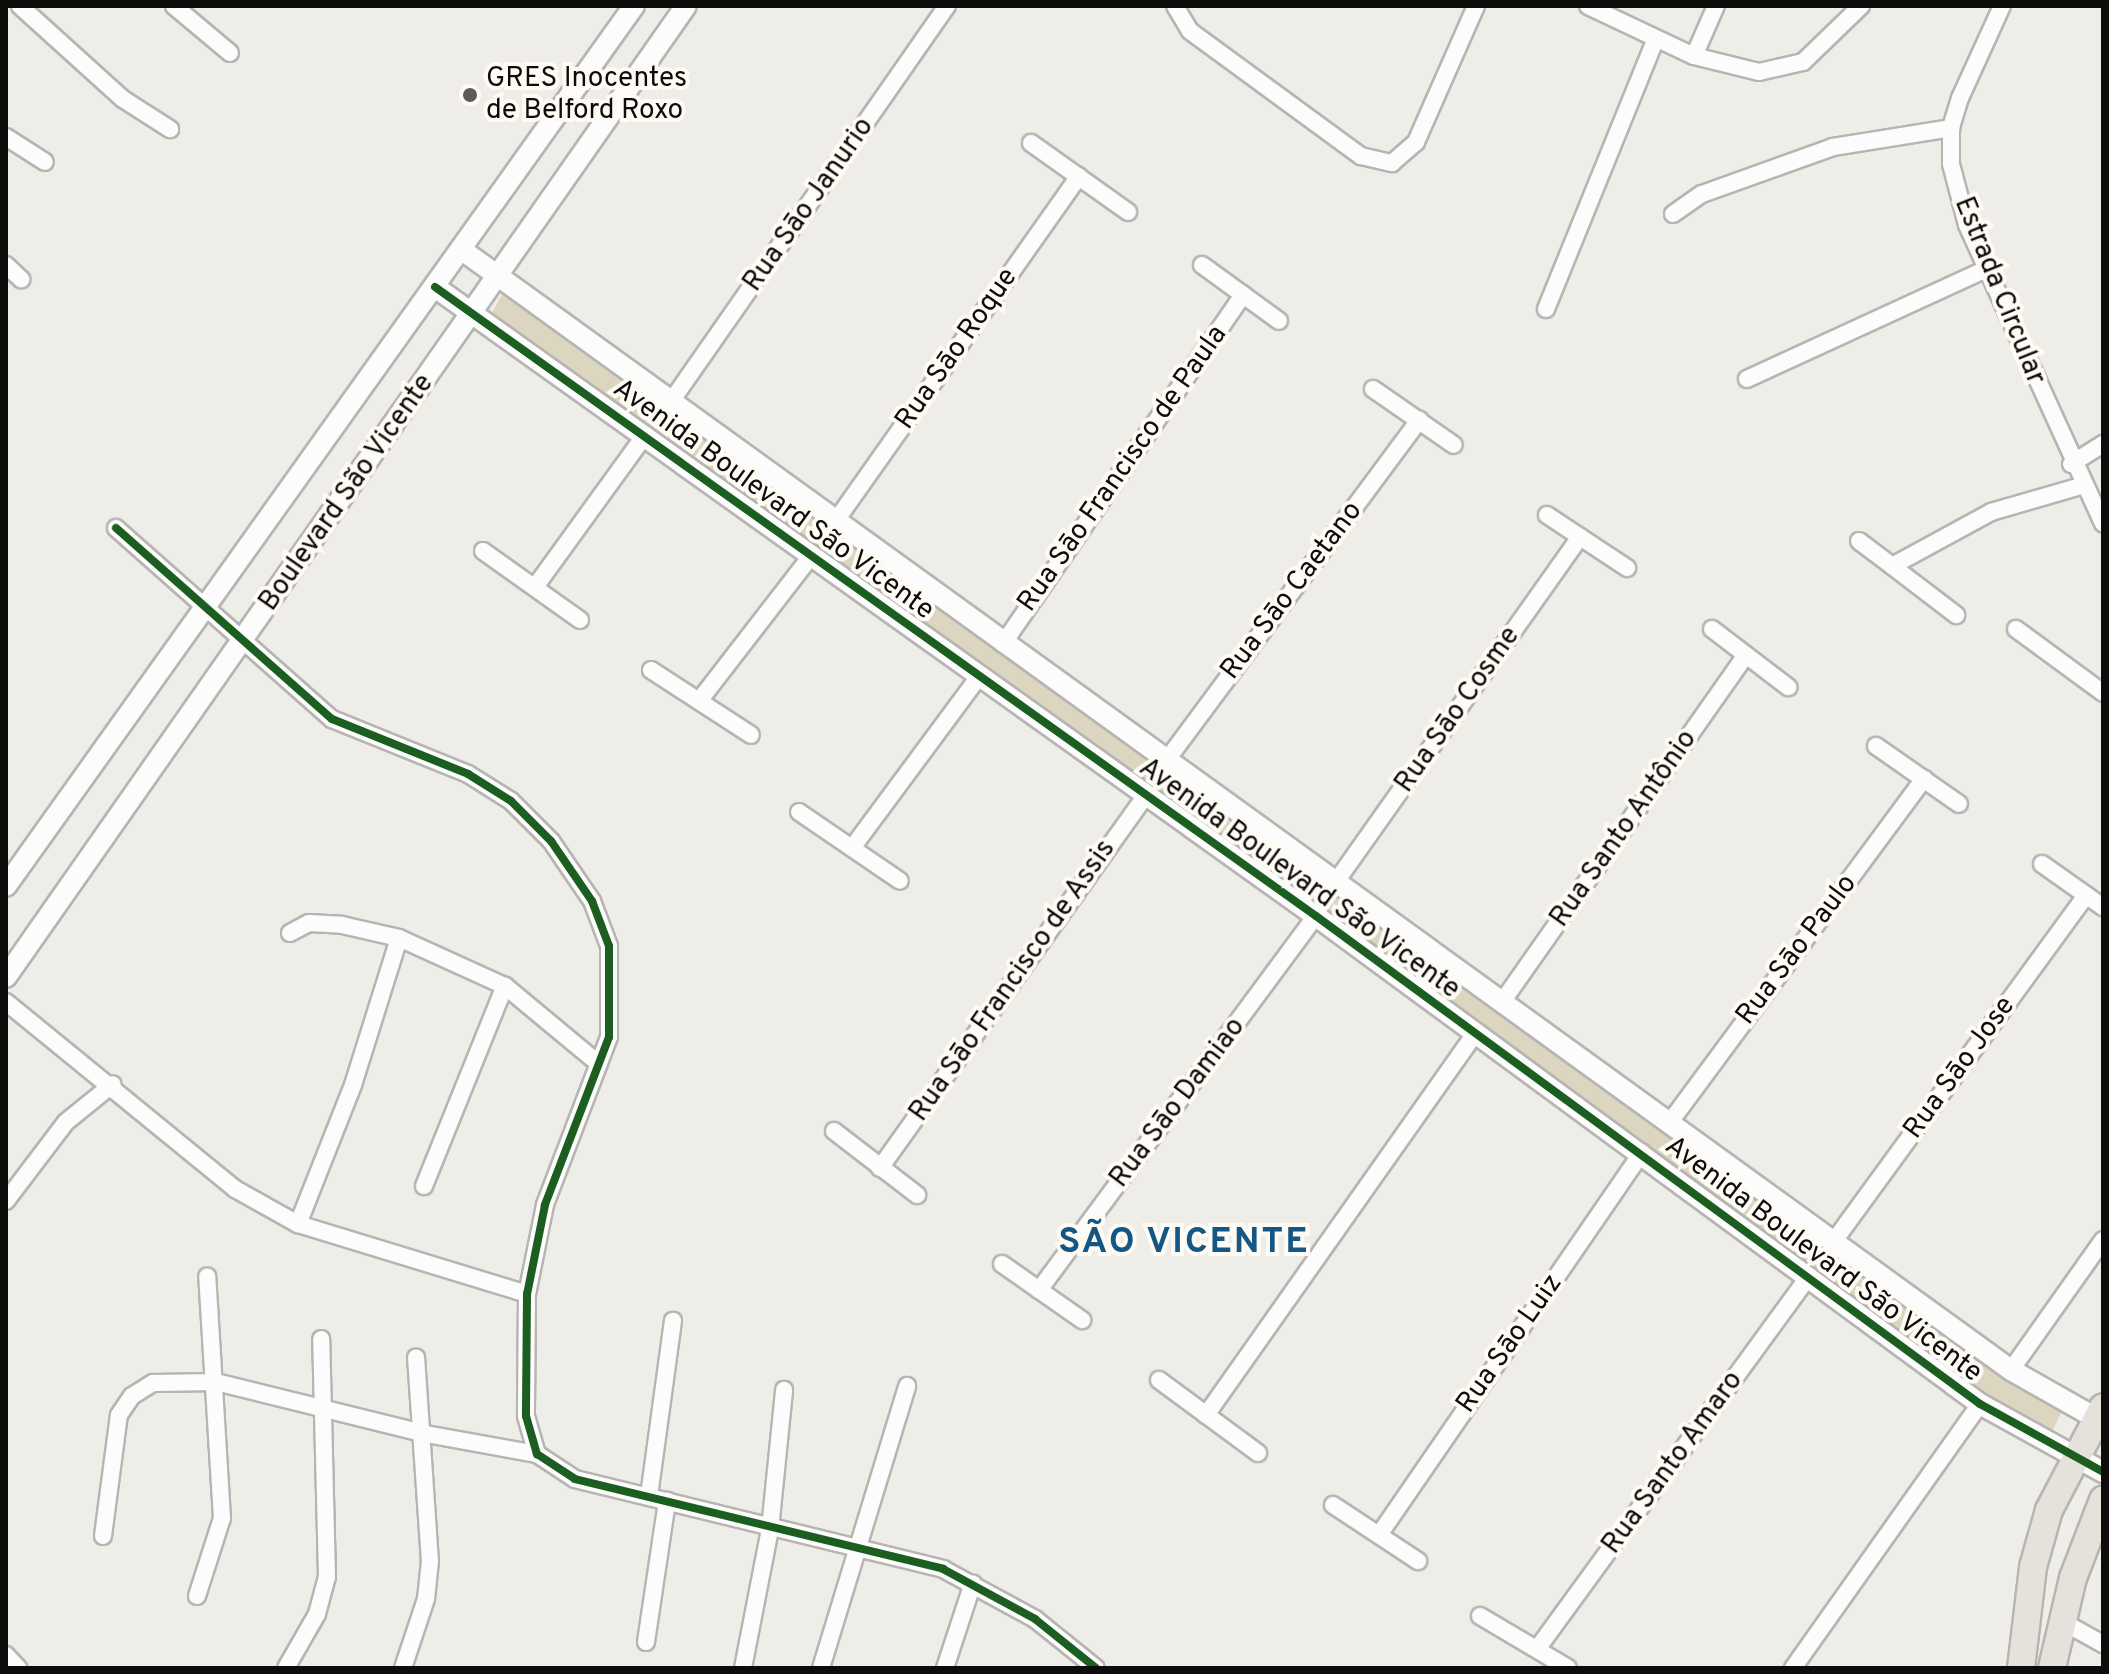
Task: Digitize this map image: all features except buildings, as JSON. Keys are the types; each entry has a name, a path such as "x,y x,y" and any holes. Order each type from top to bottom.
{"main road":[{"path":"2021,1668 2033,1567 2049,1510 2073,1458 2101,1416"},
{"path":"2052,1668 2063,1622 2103,1500"}],"street":[{"path":"20,6 123,99 170,129"},
{"path":"174,6 230,53"},
{"name":"Boulevard São Vicente","path":"6,886 202,607 462,250 634,6"},
{"name":"Boulevard São Vicente","path":"6,977 245,640 686,6"},
{"name":"Rua Sāo Janurio","path":"670,403 947,6"},
{"path":"1175,6 1190,31 1377,163 1392,163 1412,149 1476,6"},
{"path":"1588,6 1655,40 1736,70 1782,70 1823,48 1861,6"},
{"path":"1694,56 1716,6"},
{"name":"Estrada Circular","path":"2002,6 1951,128 1958,198 2071,464 2103,524"},
{"path":"1546,309 1655,40"},
{"path":"1673,214 1702,194 1833,147 1951,128"},
{"path":"6,137 45,162"},
{"path":"1031,143 1128,212"},
{"name":"Rua Sāo Roque","path":"835,522 1079,176"},
{"name":"Avenida Boulevard São Vicente","path":"462,250 2011,1370 2101,1416"},
{"path":"6,265 21,279"},
{"path":"1202,265 1279,321"},
{"path":"1747,379 1988,268"},
{"name":"Avenida Boulevard São Vicente","path":"435,287 1316,916 1980,1404 2103,1472"},
{"name":"Rua Sāo Francisco de Paula","path":"1003,644 1243,295"},
{"path":"1373,389 1454,445"},
{"name":"Rua Sāo Caetano","path":"1166,761 1419,420"},
{"path":"535,587 645,435"},
{"path":"2071,464 2103,444"},
{"path":"1892,566 1991,512 2081,486"},
{"path":"1547,515 1627,568"},
{"path":"116,528 332,719 468,774 511,801 551,841 592,901 609,946 612,1001 599,1064 545,1205 527,1294 526,1416 537,1454"},
{"name":"Rua Sāo Cosme","path":"1335,883 1580,537"},
{"path":"1859,541 1956,615"},
{"path":"483,551 580,620"},
{"path":"699,701 812,555"},
{"path":"1712,629 1788,687"},
{"path":"2016,629 2103,693"},
{"name":"Rua Santo Antônio","path":"1502,1002 1746,655"},
{"path":"651,670 751,735"},
{"path":"852,848 980,675"},
{"path":"1876,746 1959,804"},
{"name":"Rua Sāo Paulo","path":"1670,1122 1924,779"},
{"name":"Rua Sāo Francisco de Assis","path":"880,1168 1146,795"},
{"path":"799,812 900,881"},
{"path":"2042,864 2103,907"},
{"name":"Rua Sāo Jose","path":"1834,1241 2086,895"},
{"name":"Rua Sāo Damiao","path":"1039,1290 1316,916"},
{"path":"290,933 309,923 331,924 399,938 505,986 599,1064"},
{"path":"298,1224 353,1085 399,938"},
{"path":"424,1186 505,986"},
{"path":"6,1002 113,1084 235,1189 298,1224 527,1294"},
{"path":"1206,1415 1475,1034"},
{"path":"6,1201 66,1122 113,1084"},
{"path":"834,1131 917,1195"},
{"name":"Rua Sāo Luiz","path":"1379,1535 1642,1153"},
{"path":"2011,1370 2103,1240"},
{"path":"1002,1264 1082,1320"},
{"path":"197,1596 222,1518 216,1382 207,1276"},
{"name":"Rua Santo Amaro","path":"1537,1649 1809,1276"},
{"path":"649,1496 673,1321"},
{"path":"286,1668 317,1614 327,1577 321,1339"},
{"path":"403,1668 426,1599 430,1562 426,1434 416,1357"},
{"path":"1159,1380 1258,1453"},
{"path":"103,1536 113,1438 132,1396 153,1383 216,1382 426,1434 537,1454 575,1479 858,1549 973,1583 1078,1661 1096,1668"},
{"path":"821,1668 907,1386"},
{"path":"743,1668 770,1529 784,1390"},
{"path":"1793,1668 1980,1404"},
{"path":"646,1642 667,1501"},
{"path":"1333,1505 1418,1561"},
{"path":"945,1668 973,1583"},
{"path":"1480,1616 1568,1668"},
{"path":"2063,1622 2103,1644"},
{"path":"6,1655 18,1668"}],"shaded area":[{"path":"503,293 2063,1409 2052,1432 2042,1438 489,318"}],"cycle path":[{"path":"435,287 1316,916 1980,1404 2103,1472"},
{"path":"116,528 332,719 468,774 511,801 551,841 592,901 609,946 609,1037 545,1205 527,1294 526,1416 537,1454 575,1479 943,1569 1035,1619 1096,1668"}],"place":[{"name":"GRES Inocentes de Belford Roxo","path":"470,95"}],"district":[{"name":"SÃO VICENTE","path":"1184,1244"}]}
